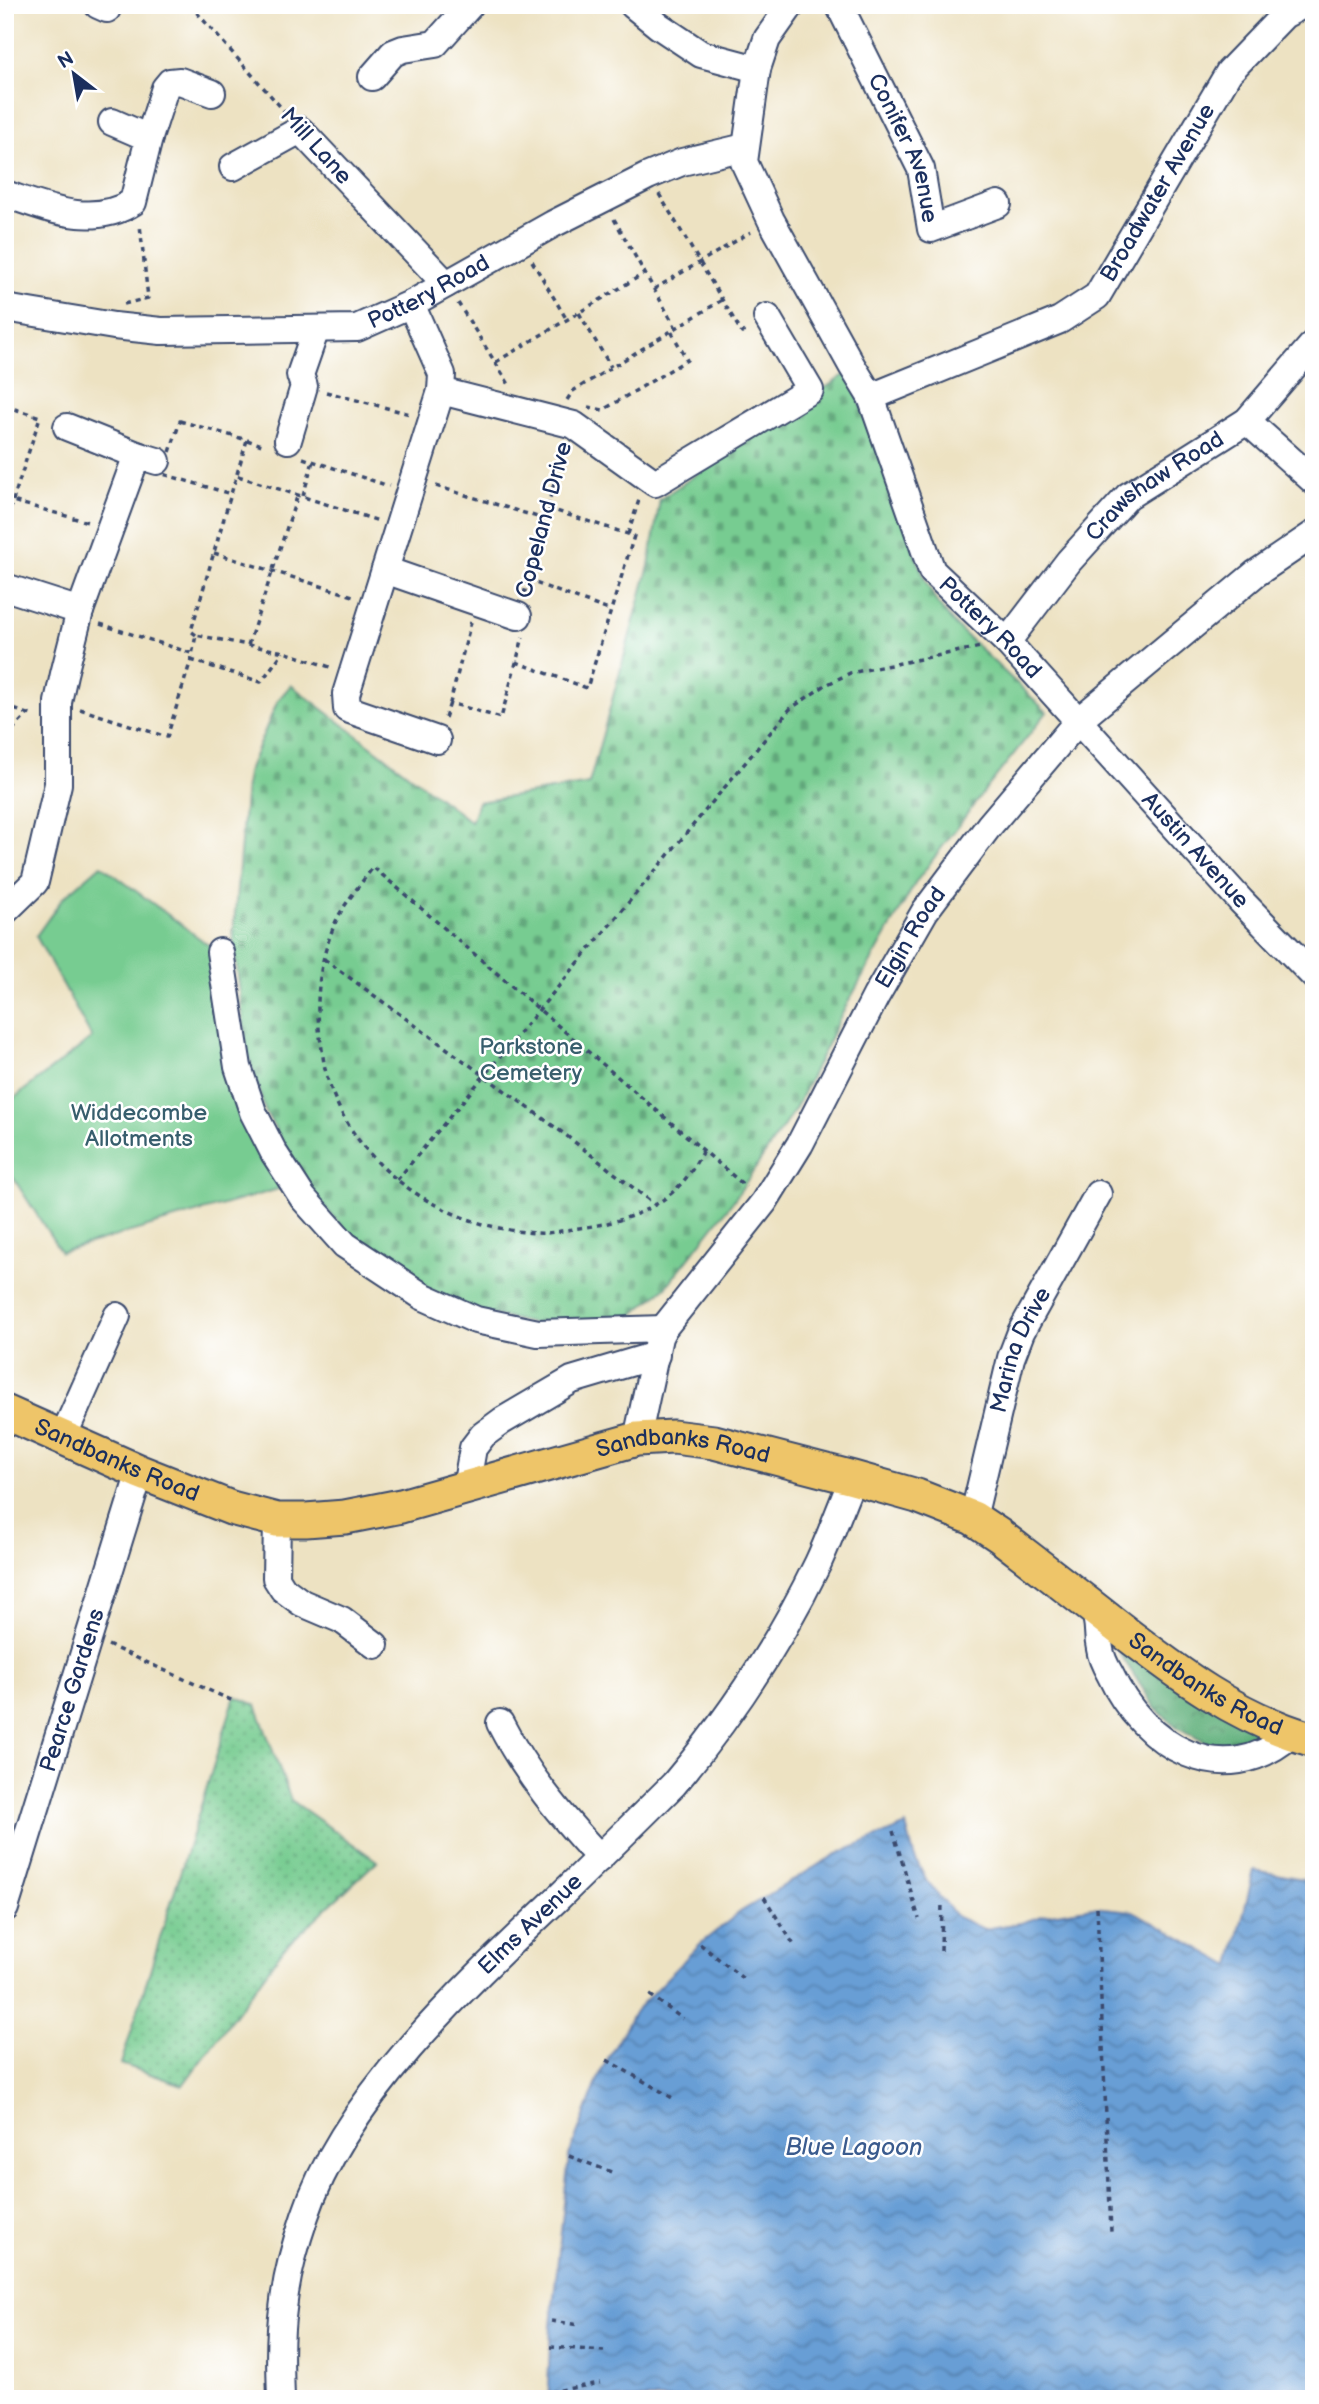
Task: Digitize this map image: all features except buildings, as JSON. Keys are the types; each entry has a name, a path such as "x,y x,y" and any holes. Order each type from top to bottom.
{"main road":[{"name":"Sandbanks Road","path":"5,1412 140,1472 231,1508 277,1520 345,1517 401,1506 637,1439 673,1437 714,1442 917,1496 973,1518 1188,1681 1246,1715 1303,1737"}],"street":[{"path":"372,77 388,43 403,49 435,44 471,5"},
{"path":"633,5 701,54 757,69 767,39 792,5"},
{"name":"Conifer Avenue","path":"839,5 921,169 931,229 998,204"},
{"name":"Broadwater Avenue","path":"871,397 1060,320 1097,296 1229,72 1284,15 1303,5"},
{"name":"Pottery Road","path":"757,69 744,162 771,220 871,397 932,571 1007,642 1078,721"},
{"path":"5,194 64,213 94,214 118,211 133,202 165,88 170,82 180,81 212,93"},
{"path":"113,122 149,138"},
{"path":"233,167 300,130"},
{"name":"Mill Lane","path":"300,130 446,284"},
{"name":"Pottery Road","path":"5,308 161,331 357,328 411,304 521,242 648,176 682,162 745,147"},
{"path":"411,304 442,374 441,391 349,684 347,709 437,740"},
{"path":"566,423 655,483 810,390 767,317"},
{"path":"284,448 304,386 300,375 316,329"},
{"name":"Crawshaw Road","path":"1007,642 1069,561 1128,496 1247,422 1314,342"},
{"name":"Copeland Drive","path":"441,391 566,423"},
{"path":"1247,422 1314,481"},
{"path":"5,911 35,883 58,785 58,711 79,614 110,528 147,458 67,427"},
{"name":"Elgin Road","path":"637,1439 663,1329 764,1202 800,1144 876,996 925,911 989,826 1078,721 1255,575 1314,534"},
{"name":"Copeland Drive","path":"385,569 518,616"},
{"path":"5,587 79,614"},
{"name":"Austin Avenue","path":"1078,721 1241,901 1314,976"},
{"path":"220,952 238,1067 253,1112 274,1153 303,1198 345,1245 422,1296 476,1320 538,1333 663,1329"},
{"name":"Marina Drive","path":"973,1518 1010,1358 1021,1332 1098,1194"},
{"path":"63,1437 117,1316"},
{"path":"466,1488 473,1448 483,1435 502,1421 572,1380 591,1372 656,1355"},
{"name":"Pearce Gardens","path":"5,1908 140,1472"},
{"name":"Elms Avenue","path":"281,2399 283,2308 292,2262 305,2214 326,2168 354,2119 396,2065 469,1983 674,1784 728,1716 775,1643 818,1562 853,1478"},
{"path":"277,1520 276,1578 283,1589 302,1603 342,1620 375,1645"},
{"path":"1093,1607 1099,1622 1100,1649 1119,1693 1148,1729 1164,1742 1192,1755 1233,1762 1254,1758 1303,1737"},
{"path":"500,1723 530,1776 600,1858"}],"path":[{"name":"Mill Lane","path":"190,5 205,25 256,76 300,130"},
{"path":"648,176 742,333 767,317"},
{"path":"602,199 676,328"},
{"path":"114,326 115,306 148,298 138,206 133,202"},
{"path":"654,289 771,220"},
{"path":"521,242 567,320"},
{"path":"496,362 645,273"},
{"path":"446,284 525,412"},
{"name":"Copeland Drive","path":"476,600 450,703 501,718 528,619 518,616 547,508 573,391 722,300"},
{"path":"579,313 611,367"},
{"name":"Copeland Drive","path":"566,423 589,406 603,410 687,360 671,331"},
{"path":"304,386 432,419"},
{"path":"5,404 40,418 5,525"},
{"path":"232,494 163,474 180,421 284,448 313,461 544,519"},
{"path":"247,440 191,631 196,635 284,652 349,684"},
{"path":"248,645 313,461"},
{"path":"238,476 399,527"},
{"path":"628,534 647,478"},
{"path":"5,499 110,528"},
{"path":"516,662 587,688 634,536 547,508"},
{"path":"214,553 375,603"},
{"path":"527,580 611,611"},
{"path":"79,614 191,653"},
{"path":"5,706 28,714 58,711 167,737 196,635"},
{"path":"397,1180 790,709 824,686 850,673 1007,642"},
{"path":"191,660 261,682 284,652"},
{"path":"5,737 28,714"},
{"path":"703,1151 687,1178 643,1213 597,1226 539,1233 510,1230 445,1211 384,1170 362,1145 344,1116 327,1079 317,1000 324,959 338,918 373,867 764,1202"},
{"path":"324,959 563,1133 654,1205"},
{"path":"90,1637 233,1701"},
{"path":"892,1831 919,1919"},
{"path":"764,1897 794,1945"},
{"path":"941,1951 942,1902"},
{"path":"1097,1907 1111,2232"},
{"path":"700,1944 746,1981"},
{"path":"650,1995 683,2019"},
{"path":"607,2060 676,2100"},
{"path":"569,2156 614,2173"},
{"path":"551,2321 580,2325"},
{"path":"550,2347 604,2351"},
{"path":"550,2392 600,2383"}],"green space":[{"name":"Parkstone Cemetery","path":"849,372 925,580 937,603 955,625 1047,712 916,882 846,1006 795,1109 734,1200 666,1287 621,1325 540,1325 480,1312 430,1290 346,1230 311,1193 265,1110 247,1050 233,936 247,773 278,700 291,685 471,822 478,802 589,784 649,566 660,499"},
{"name":"Widdecombe Allotments","path":"101,865 214,949 282,1188 61,1252 5,1165 5,1105 92,1038 36,936 63,898"},
{"path":"1124,1649 1252,1728 1254,1737 1250,1744 1206,1743 1177,1727 1156,1709 1119,1652"},
{"path":"235,1696 256,1705 291,1800 377,1861 284,1948 183,2085 121,2064"}],"water":[{"name":"Blue Lagoon","path":"906,1825 914,1856 927,1882 957,1917 984,1929 1092,1907 1133,1911 1231,1966 1254,1870 1314,1881 1314,2399 551,2399 548,2385 551,2325 569,2156 602,2069 635,2011 700,1944 740,1912 835,1855"}]}
